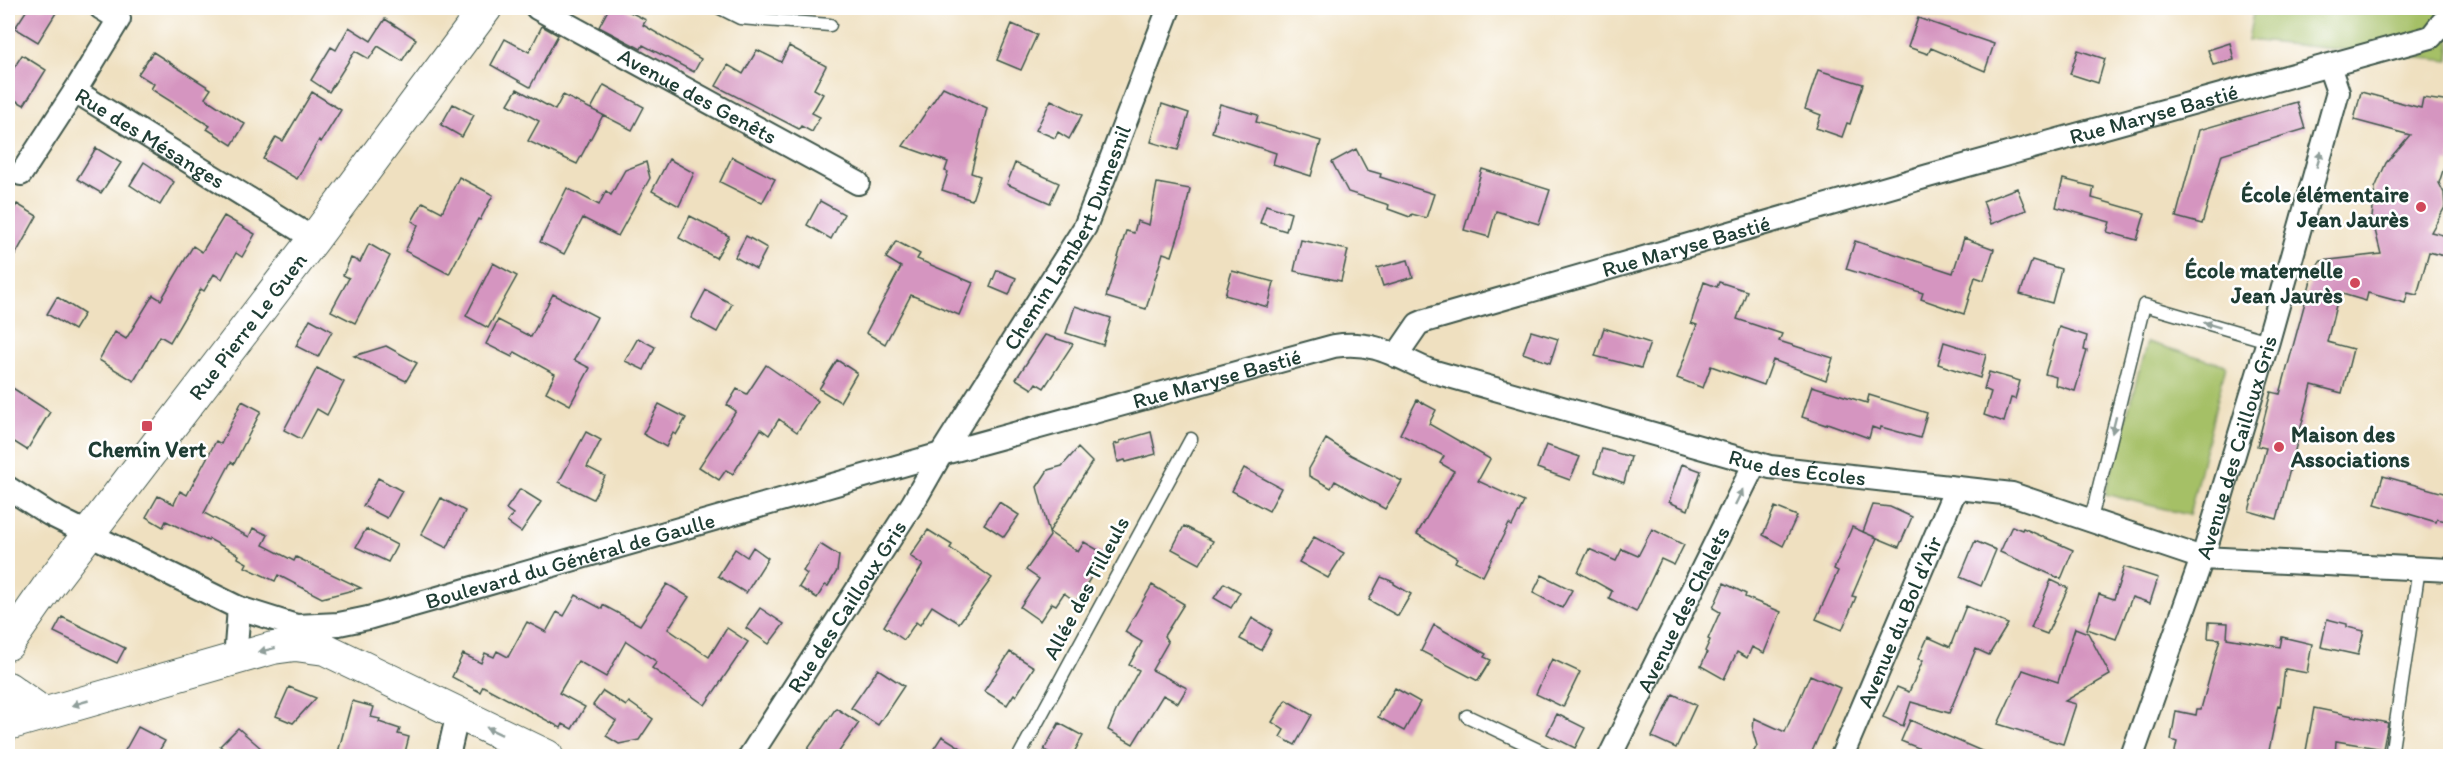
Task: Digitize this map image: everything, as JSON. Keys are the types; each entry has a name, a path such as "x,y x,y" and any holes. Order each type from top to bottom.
{"street":[{"name":"Rue des Mésanges","path":"101,8 119,19 75,91 314,239"},
{"name":"Rue Pierre Le Guen","path":"8,644 89,533 314,239 486,8"},
{"name":"Avenue des Genêts","path":"537,8 858,183"},
{"name":"Chemin Lambert Dumesnil","path":"940,454 1085,227 1169,8"},
{"name":"Rue Maryse Bastié","path":"843,483 940,454 1334,346 1355,343 1396,356 1418,324 1425,321 1928,176 2431,37 2442,23"},
{"name":"Avenue des Cailloux Gris","path":"2132,756 2202,558 2268,341 2338,92 2329,66"},
{"path":"21,174 75,91"},
{"name":"Rue des Écoles","path":"1396,356 1428,370 1755,463 2012,494 2202,558 2451,570"},
{"name":"Rue des Cailloux Gris","path":"750,756 913,503 940,454"},
{"name":"Avenue des Chalets","path":"1610,756 1755,463"},
{"name":"Boulevard du Général de Gaulle","path":"239,608 296,626 339,624 368,618 843,483"},
{"path":"8,488 49,514 239,608 235,659"},
{"name":"Avenue du Bol d'Air","path":"1842,756 1956,488"},
{"path":"8,724 273,648 295,645 325,649 547,756"},
{"path":"8,688 43,713"},
{"path":"448,756 458,713"}],"lane":[{"path":"720,8 740,18 830,25"},
{"path":"2091,519 2144,305 2268,341"},
{"name":"Allée des Tilleuls","path":"1018,756 1191,439"},
{"path":"2391,756 2419,568"},
{"path":"1467,716 1551,756"}],"green space":[{"path":"2254,8 2450,8 2450,61 2248,40"},
{"path":"2147,342 2226,365 2189,515 2105,494"}],"building":[{"path":"28,8 59,8 38,42 15,28"},
{"path":"609,8 622,8 646,20 643,25 701,59 694,72 643,45 641,49 599,27"},
{"path":"1918,18 1994,44 1985,71 1931,48 1928,54 1908,47"},
{"path":"385,19 416,39 402,61 378,46 369,59 355,51 329,92 311,80 331,47 336,50 349,27 371,41"},
{"path":"1012,24 1037,35 1021,70 997,60"},
{"path":"542,26 558,35 530,87 491,65 505,39 529,52"},
{"path":"2230,43 2234,60 2213,65 2208,50"},
{"path":"789,46 826,66 814,89 823,94 812,113 820,117 812,132 801,126 799,129 716,86 728,65 743,74 757,50 781,62"},
{"path":"2078,50 2105,59 2098,83 2070,74"},
{"path":"153,52 211,89 205,98 245,124 232,145 207,129 210,126 151,89 154,84 138,74"},
{"path":"22,55 46,70 24,105 8,96 8,77"},
{"path":"1818,70 1863,84 1850,124 1847,123 1842,137 1816,128 1821,115 1805,109"},
{"path":"604,85 644,107 632,130 591,109"},
{"path":"943,87 987,108 971,173 980,176 972,200 942,190 948,172 945,171 948,162 903,146"},
{"path":"517,89 555,110 563,95 603,115 577,164 528,141 539,121 508,104"},
{"path":"312,92 341,110 321,142 319,140 297,179 263,159 276,137 283,141"},
{"path":"2361,92 2421,108 2423,98 2451,102 2451,163 2446,161 2439,183 2444,193 2445,207 2431,232 2451,237 2451,258 2429,252 2417,295 2408,293 2405,303 2368,293 2366,301 2339,293 2327,342 2353,349 2342,393 2312,385 2277,519 2249,511 2266,448 2257,446 2271,392 2280,394 2314,269 2321,261 2381,254 2372,218 2375,188 2386,163 2410,135 2354,120"},
{"path":"1051,100 1082,115 1069,139 1058,132 1055,138 1036,130"},
{"path":"2297,102 2305,129 2222,154 2202,224 2176,217 2199,130"},
{"path":"453,104 474,115 462,137 441,125"},
{"path":"1162,104 1189,113 1178,150 1151,142"},
{"path":"1220,104 1258,115 1256,122 1321,141 1311,176 1273,164 1276,153 1212,132"},
{"path":"96,148 121,163 101,193 77,179"},
{"path":"1356,149 1367,170 1381,174 1380,177 1434,194 1426,218 1412,214 1410,217 1388,209 1389,205 1348,192 1332,162"},
{"path":"732,157 775,179 762,203 720,182"},
{"path":"669,159 694,173 679,206 652,191"},
{"path":"144,162 174,182 160,205 130,185"},
{"path":"646,162 650,178 618,236 583,218 564,254 540,242 567,188 599,205 606,191 611,195 625,170"},
{"path":"1015,163 1059,183 1050,203 1007,184"},
{"path":"1482,169 1550,190 1539,224 1496,211 1489,237 1464,230"},
{"path":"459,177 493,195 449,274 405,251 418,225 412,221 423,202 442,212"},
{"path":"2063,179 2094,187 2092,198 2145,213 2137,240 2107,232 2110,222 2056,207"},
{"path":"1157,183 1190,189 1172,256 1163,253 1146,309 1106,297 1126,231 1134,233 1137,221 1149,225"},
{"path":"2017,188 2026,210 1991,224 1983,201"},
{"path":"820,201 844,214 831,239 807,225"},
{"path":"17,204 37,216 8,268 8,220"},
{"path":"1266,205 1291,213 1286,231 1260,223"},
{"path":"224,216 255,234 242,257 236,253 222,279 214,274 204,291 201,289 170,342 160,336 134,381 99,360 115,332 126,339 153,295 161,300 193,246 202,252"},
{"path":"690,216 729,236 716,258 679,238"},
{"path":"746,236 767,248 756,269 735,257"},
{"path":"1964,238 1994,249 1984,280 1975,277 1964,314 1921,299 1923,293 1846,269 1855,241 1953,273"},
{"path":"1301,240 1348,250 1341,281 1294,271"},
{"path":"896,241 920,254 917,259 973,283 959,315 911,295 885,344 866,333 901,267 886,258"},
{"path":"369,244 390,256 355,323 331,311 349,278 343,275 351,258 360,262"},
{"path":"1408,260 1413,277 1383,286 1377,268"},
{"path":"2032,260 2061,269 2052,303 2020,294"},
{"path":"493,263 517,276 488,328 466,316"},
{"path":"997,270 1016,278 1009,295 990,287"},
{"path":"1232,271 1274,282 1268,307 1225,295"},
{"path":"1704,282 1717,287 1719,282 1747,291 1737,319 1782,334 1779,341 1833,358 1826,380 1773,360 1764,385 1711,366 1703,388 1677,378 1697,325 1691,323"},
{"path":"706,290 732,304 717,332 691,318"},
{"path":"553,294 597,317 574,360 590,368 570,405 546,392 555,374 515,352 512,357 486,344 498,320 531,337"},
{"path":"57,297 84,314 74,330 47,314"},
{"path":"1075,306 1111,318 1103,345 1066,333"},
{"path":"310,319 332,331 318,357 296,346"},
{"path":"2059,327 2087,336 2084,350 2087,351 2075,391 2055,385 2056,377 2045,374"},
{"path":"1604,328 1650,343 1641,368 1595,356"},
{"path":"1531,331 1558,339 1550,363 1523,353"},
{"path":"1045,335 1073,344 1044,388 1036,383 1032,389 1016,379"},
{"path":"638,338 655,347 644,370 625,361"},
{"path":"1944,342 1986,355 1980,378 1938,364"},
{"path":"386,346 417,363 406,381 354,356"},
{"path":"837,360 857,373 840,402 819,389"},
{"path":"766,365 818,401 797,432 779,419 769,435 761,429 733,474 726,470 719,480 699,467 736,411 727,405 737,389 747,394"},
{"path":"317,368 344,382 327,415 317,409 301,439 284,430"},
{"path":"1989,372 2020,381 2015,399 2011,398 2004,422 1984,415 1991,392 1984,389"},
{"path":"8,385 50,412 27,450 8,438"},
{"path":"1812,386 1867,403 1869,395 1927,413 1920,438 1881,427 1880,430 1872,427 1869,438 1802,417"},
{"path":"1417,400 1436,410 1429,424 1490,459 1478,481 1524,502 1512,526 1509,524 1483,576 1455,562 1457,558 1417,534 1454,471 1440,463 1444,456 1400,434"},
{"path":"242,401 261,411 234,464 231,462 204,513 249,537 253,528 268,535 263,545 294,561 296,557 361,588 322,598 278,575 275,581 245,567 247,563 238,558 239,555 209,539 208,541 166,521 163,527 146,517 158,496 174,504 180,491 187,495 216,441 221,444"},
{"path":"659,404 686,418 676,435 673,433 666,447 643,434"},
{"path":"586,432 601,440 587,467 605,476 593,499 559,482"},
{"path":"1151,432 1156,454 1118,462 1114,444"},
{"path":"1326,439 1351,455 1402,481 1385,509 1335,481 1331,488 1309,476 1309,469"},
{"path":"1546,445 1580,457 1570,480 1537,468"},
{"path":"1078,448 1092,462 1049,532 1078,552 1084,542 1105,554 1076,602 1064,593 1056,605 1052,603 1040,621 1020,607 1039,579 1026,570 1050,536 1037,487 1048,470 1062,466"},
{"path":"1602,449 1631,457 1624,483 1595,472"},
{"path":"1682,464 1701,471 1688,510 1669,502"},
{"path":"1244,468 1281,488 1269,511 1232,491"},
{"path":"2383,476 2451,495 2451,522 2437,519 2436,522 2375,504"},
{"path":"378,478 402,491 387,518 363,506"},
{"path":"520,489 541,502 521,532 507,522 513,514 506,509"},
{"path":"441,498 465,511 447,548 421,535"},
{"path":"999,502 1019,515 1004,537 984,524"},
{"path":"1873,505 1890,507 1912,517 1899,547 1863,532"},
{"path":"1775,507 1797,516 1783,546 1763,535"},
{"path":"1184,526 1213,541 1200,564 1172,549"},
{"path":"2012,526 2022,530 2023,528 2073,550 2061,579 2000,552"},
{"path":"1852,527 1877,538 1852,596 1856,597 1842,630 1816,619 1838,571 1834,569"},
{"path":"366,529 397,545 388,562 356,547"},
{"path":"1652,529 1684,545 1674,565 1661,559 1636,612 1609,598 1612,591 1578,572 1589,549 1616,561 1622,549 1638,556"},
{"path":"928,530 952,545 950,548 992,578 959,623 932,606 920,625 916,622 904,640 884,626 923,565 910,556"},
{"path":"1314,537 1344,553 1328,578 1299,562"},
{"path":"1975,541 1996,550 1981,586 1960,577"},
{"path":"820,544 839,556 837,571 817,598 799,587 807,574 803,571"},
{"path":"753,547 768,558 746,593 718,576 735,549 747,557"},
{"path":"2124,567 2158,578 2150,603 2132,597 2116,639 2087,629 2099,594 2114,599"},
{"path":"1542,575 1572,590 1562,608 1533,593"},
{"path":"1381,577 1394,582 1411,594 1398,616 1369,600"},
{"path":"2051,580 2068,588 2047,634 2031,628"},
{"path":"1224,583 1240,592 1231,608 1214,598"},
{"path":"1724,583 1746,594 1745,597 1781,612 1764,653 1752,647 1747,658 1737,652 1724,679 1701,666 1707,653 1705,651 1710,640 1708,639 1720,612 1713,608"},
{"path":"667,584 689,597 668,629 709,657 727,628 748,642 705,705 652,668 657,662 626,641 606,677 578,661 559,693 585,707 572,729 563,724 561,728 483,686 480,692 452,677 463,654 481,663 485,653 494,657 497,651 508,657 527,622 546,632 557,612 564,616 576,595 602,609 603,605 640,625"},
{"path":"1152,585 1184,604 1164,636 1168,642 1152,670 1187,688 1178,703 1163,695 1133,744 1108,730 1139,670 1129,665 1142,642 1125,632"},
{"path":"1966,606 2008,624 1989,655 1976,649 1949,713 1911,702 1903,726 1883,717 1897,687 1909,692 1923,660 1918,659 1928,637 1950,647"},
{"path":"760,608 784,624 769,644 746,628"},
{"path":"62,617 125,648 117,663 54,632"},
{"path":"1252,618 1272,630 1261,650 1240,639"},
{"path":"2327,619 2364,631 2358,655 2321,647"},
{"path":"2209,622 2228,623 2227,638 2280,647 2282,637 2312,644 2307,673 2285,669 2280,706 2278,705 2268,756 2174,756 2177,742 2171,740 2176,711 2196,715 2197,709 2201,709 2220,639 2208,638"},
{"path":"1434,625 1486,654 1484,657 1491,660 1478,681 1421,651"},
{"path":"2075,628 2088,633 2110,675 2065,701 2076,704 2063,744 1998,724 2023,670 2058,682"},
{"path":"1010,652 1034,667 1016,696 1014,694 1007,705 984,691"},
{"path":"1552,659 1580,672 1563,707 1536,694"},
{"path":"878,669 904,686 878,725 851,708"},
{"path":"1810,675 1840,688 1810,756 1751,756 1757,746 1753,732 1754,718 1785,732"},
{"path":"289,687 316,698 293,723 276,716"},
{"path":"1395,688 1420,702 1404,731 1378,717"},
{"path":"603,691 626,706 629,702 653,719 639,740 619,744 606,736 616,721 593,705"},
{"path":"1673,694 1696,705 1676,748 1652,737"},
{"path":"1286,700 1312,715 1295,745 1280,737 1284,730 1272,722"},
{"path":"352,701 374,707 371,717 400,729 398,734 409,737 404,756 337,756"},
{"path":"836,708 859,723 836,756 803,756"},
{"path":"2314,708 2388,723 2383,749 2336,741 2335,756 2305,756"},
{"path":"1557,714 1585,728 1575,748 1547,734"},
{"path":"1910,720 1993,756 1938,756 1901,741"},
{"path":"1059,723 1083,736 1072,756 1056,756 1044,750"},
{"path":"138,727 165,741 156,756 122,756"},
{"path":"238,728 270,756 232,756 220,746"},
{"path":"942,736 974,756 929,756"}],"place":[{"name":"École élémentaire Jean Jaurès","path":"2421,207"},
{"name":"École maternelle Jean Jaurès","path":"2355,283"},
{"name":"Chemin Vert","path":"147,426"},
{"name":"Maison des Associations","path":"2279,447"}]}
